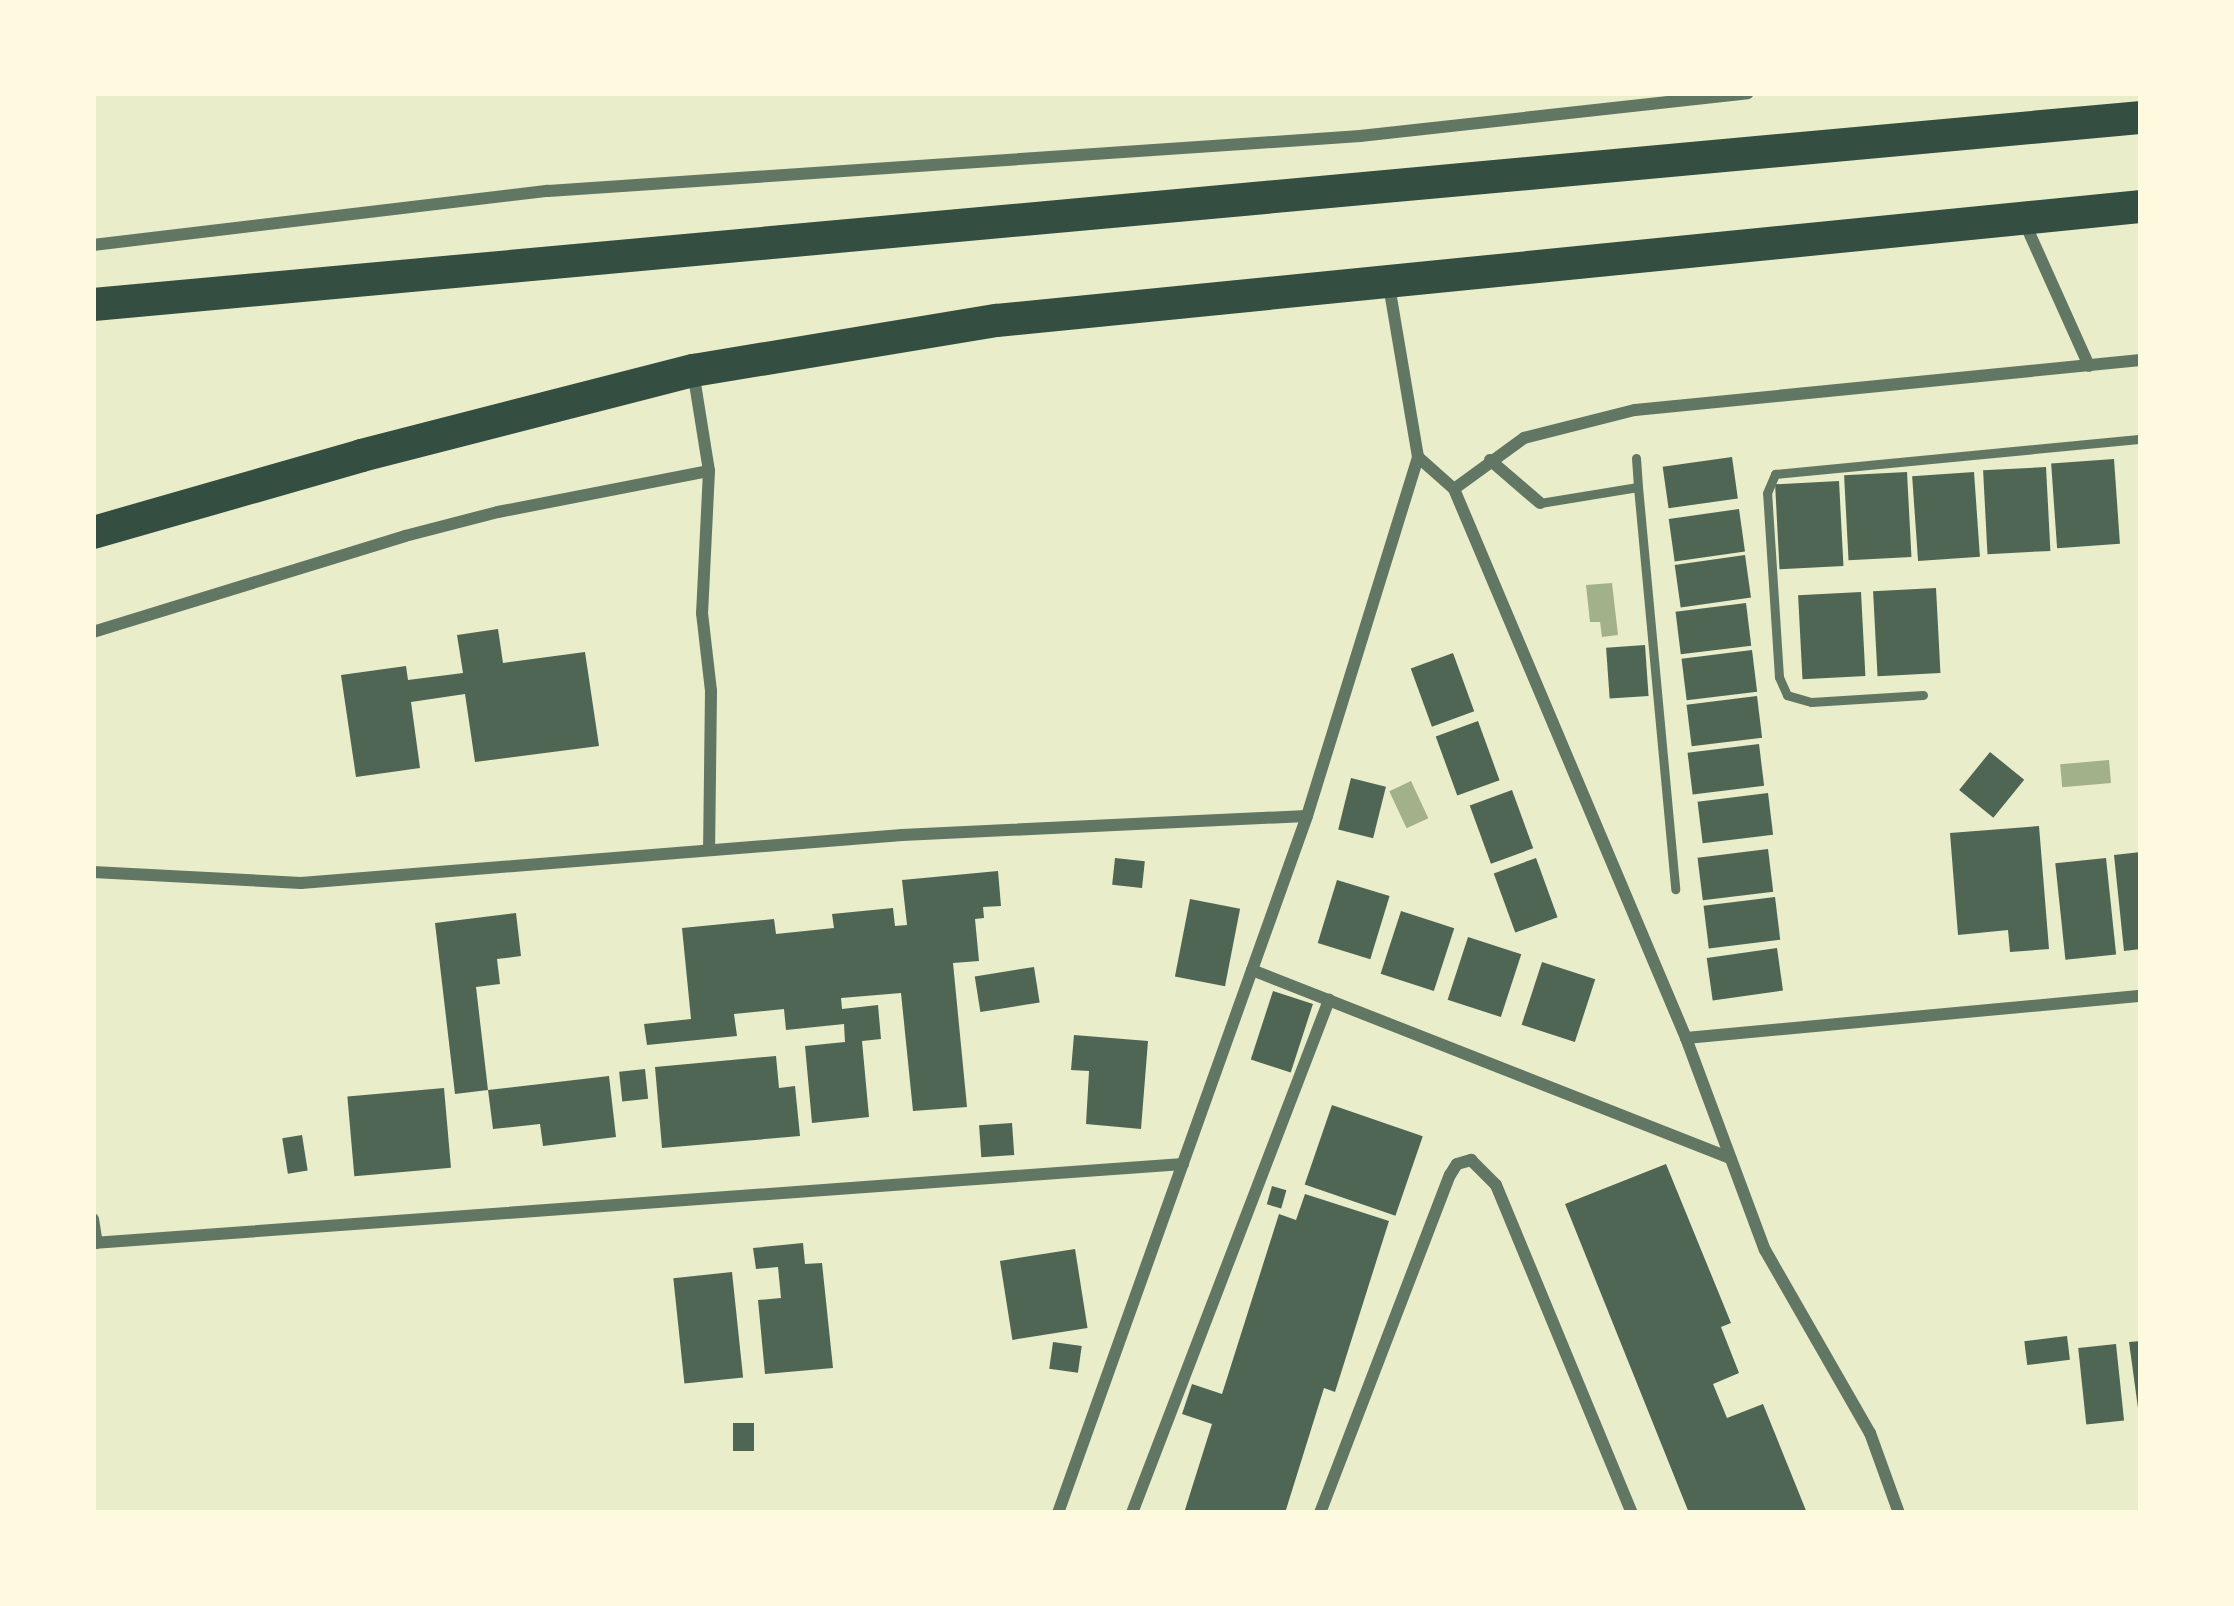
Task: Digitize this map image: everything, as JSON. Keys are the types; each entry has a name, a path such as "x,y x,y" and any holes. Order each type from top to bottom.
{"highway":[{"path":"93,304 2141,117"},
{"path":"93,532 361,455 693,370 996,320 2141,206"}],"street":[{"path":"93,245 548,191 1360,136 1748,93"},
{"path":"2023,218 2089,366"},
{"path":"1058,1513 1307,816 1418,457 1388,278"},
{"path":"1454,489 1524,438 1564,424 1635,410 2141,360"},
{"path":"693,370 710,471 702,613 711,691 709,850"},
{"path":"1418,457 1454,489 1686,1038 1765,1250 1870,1433 1899,1513"},
{"path":"1490,460 1540,503"},
{"path":"93,632 405,536 497,512 710,471"},
{"path":"93,872 302,883 709,850 1307,816"},
{"path":"1252,970 1730,1158"},
{"path":"1686,1038 2141,996"},
{"path":"1132,1513 1329,1000"},
{"path":"1320,1513 1450,1175 1457,1164 1471,1160 1496,1185 1632,1513"},
{"path":"93,1219 95,1243 1183,1164"}],"lane":[{"path":"1923,695 1811,703 1787,695 1779,677 1767,494 1775,474 2141,439"},
{"path":"1636,458 1675,890"},
{"path":"1540,503 1638,488"}],"shaded area":[{"path":"1612,583 1618,635 1602,637 1600,622 1590,622 1586,585"},
{"path":"2109,760 2111,783 2062,787 2060,764"},
{"path":"1411,781 1428,818 1407,828 1389,791"}],"building":[{"path":"1732,457 1738,499 1669,508 1663,467"},
{"path":"2114,459 2120,544 2057,548 2051,463"},
{"path":"2046,467 2050,551 1987,554 1983,470"},
{"path":"1907,472 1911,557 1849,560 1844,475"},
{"path":"1974,472 1980,557 1918,561 1912,476"},
{"path":"1839,481 1843,566 1780,569 1775,484"},
{"path":"1739,509 1745,552 1675,561 1669,519"},
{"path":"1745,555 1751,598 1681,607 1675,565"},
{"path":"1936,588 1940,673 1878,676 1873,591"},
{"path":"1861,592 1865,676 1802,679 1798,595"},
{"path":"1746,603 1751,646 1681,654 1676,612"},
{"path":"498,629 503,663 585,652 599,746 475,762 465,694 411,702 420,768 356,777 341,675 406,666 408,680 463,673 457,635"},
{"path":"1645,645 1649,696 1610,699 1606,648"},
{"path":"1752,650 1757,692 1687,700 1682,659"},
{"path":"1453,653 1474,711 1432,727 1411,668"},
{"path":"1757,696 1762,738 1692,746 1687,705"},
{"path":"1478,721 1500,780 1457,796 1436,736"},
{"path":"1759,744 1764,786 1693,794 1688,753"},
{"path":"1990,752 2024,780 1993,818 1959,790"},
{"path":"1351,778 1386,787 1373,838 1338,829"},
{"path":"1512,790 1533,848 1491,864 1470,805"},
{"path":"1768,793 1773,835 1703,843 1698,802"},
{"path":"2039,826 2049,949 2010,952 2008,930 1958,935 1950,833"},
{"path":"1768,849 1773,892 1703,900 1698,858"},
{"path":"2141,852 2141,949 2124,951 2114,855"},
{"path":"1115,858 1145,861 1142,888 1112,885"},
{"path":"1536,858 1558,917 1515,933 1494,873"},
{"path":"2106,858 2116,954 2065,960 2055,863"},
{"path":"998,871 1001,906 983,907 984,918 975,919 979,961 953,963 967,1107 913,1111 901,993 841,998 842,1009 878,1005 881,1039 862,1041 869,1117 812,1123 805,1046 845,1042 844,1024 786,1030 784,1009 734,1014 737,1036 647,1045 644,1024 691,1019 682,928 774,919 776,934 834,928 832,914 893,908 895,926 907,925 902,880"},
{"path":"1337,880 1390,896 1370,959 1318,943"},
{"path":"1775,897 1780,940 1709,948 1704,906"},
{"path":"1190,899 1240,909 1225,986 1175,977"},
{"path":"1401,911 1454,928 1434,991 1381,974"},
{"path":"516,913 521,956 497,959 500,984 476,987 488,1090 455,1094 435,923"},
{"path":"1468,937 1521,954 1501,1017 1448,1000"},
{"path":"1777,948 1783,991 1713,1000 1707,958"},
{"path":"1542,962 1595,979 1575,1042 1522,1025"},
{"path":"1034,967 1040,1003 980,1012 975,976"},
{"path":"1273,991 1313,1004 1291,1072 1251,1059"},
{"path":"1074,1035 1148,1041 1141,1129 1086,1124 1089,1071 1071,1070"},
{"path":"776,1056 779,1088 795,1086 800,1136 662,1148 655,1067"},
{"path":"645,1069 648,1099 622,1102 619,1072"},
{"path":"609,1076 616,1137 543,1146 540,1124 493,1129 488,1090"},
{"path":"444,1088 451,1168 354,1176 347,1096"},
{"path":"1332,1105 1423,1136 1395,1216 1305,1184"},
{"path":"1012,1123 1014,1155 981,1157 979,1125"},
{"path":"302,1135 308,1171 288,1174 282,1138"},
{"path":"1666,1164 1731,1323 1721,1327 1739,1373 1713,1384 1727,1418 1763,1404 1807,1513 1689,1513 1565,1204"},
{"path":"1272,1186 1286,1190 1281,1208 1267,1204"},
{"path":"1305,1194 1389,1221 1335,1392 1324,1388 1285,1513 1184,1513 1212,1424 1182,1414 1192,1384 1222,1394 1279,1214 1296,1220"},
{"path":"803,1243 805,1264 822,1263 833,1368 765,1374 758,1300 781,1298 778,1267 756,1269 753,1248"},
{"path":"1075,1249 1088,1328 1012,1340 1000,1261"},
{"path":"732,1272 743,1377 684,1384 673,1278"},
{"path":"2067,1336 2070,1360 2027,1365 2024,1341"},
{"path":"2141,1341 2141,1407 2138,1408 2129,1342"},
{"path":"1053,1342 1082,1346 1078,1373 1049,1369"},
{"path":"2116,1344 2124,1421 2086,1425 2078,1348"},
{"path":"733,1423 754,1423 754,1451 733,1451"}]}
